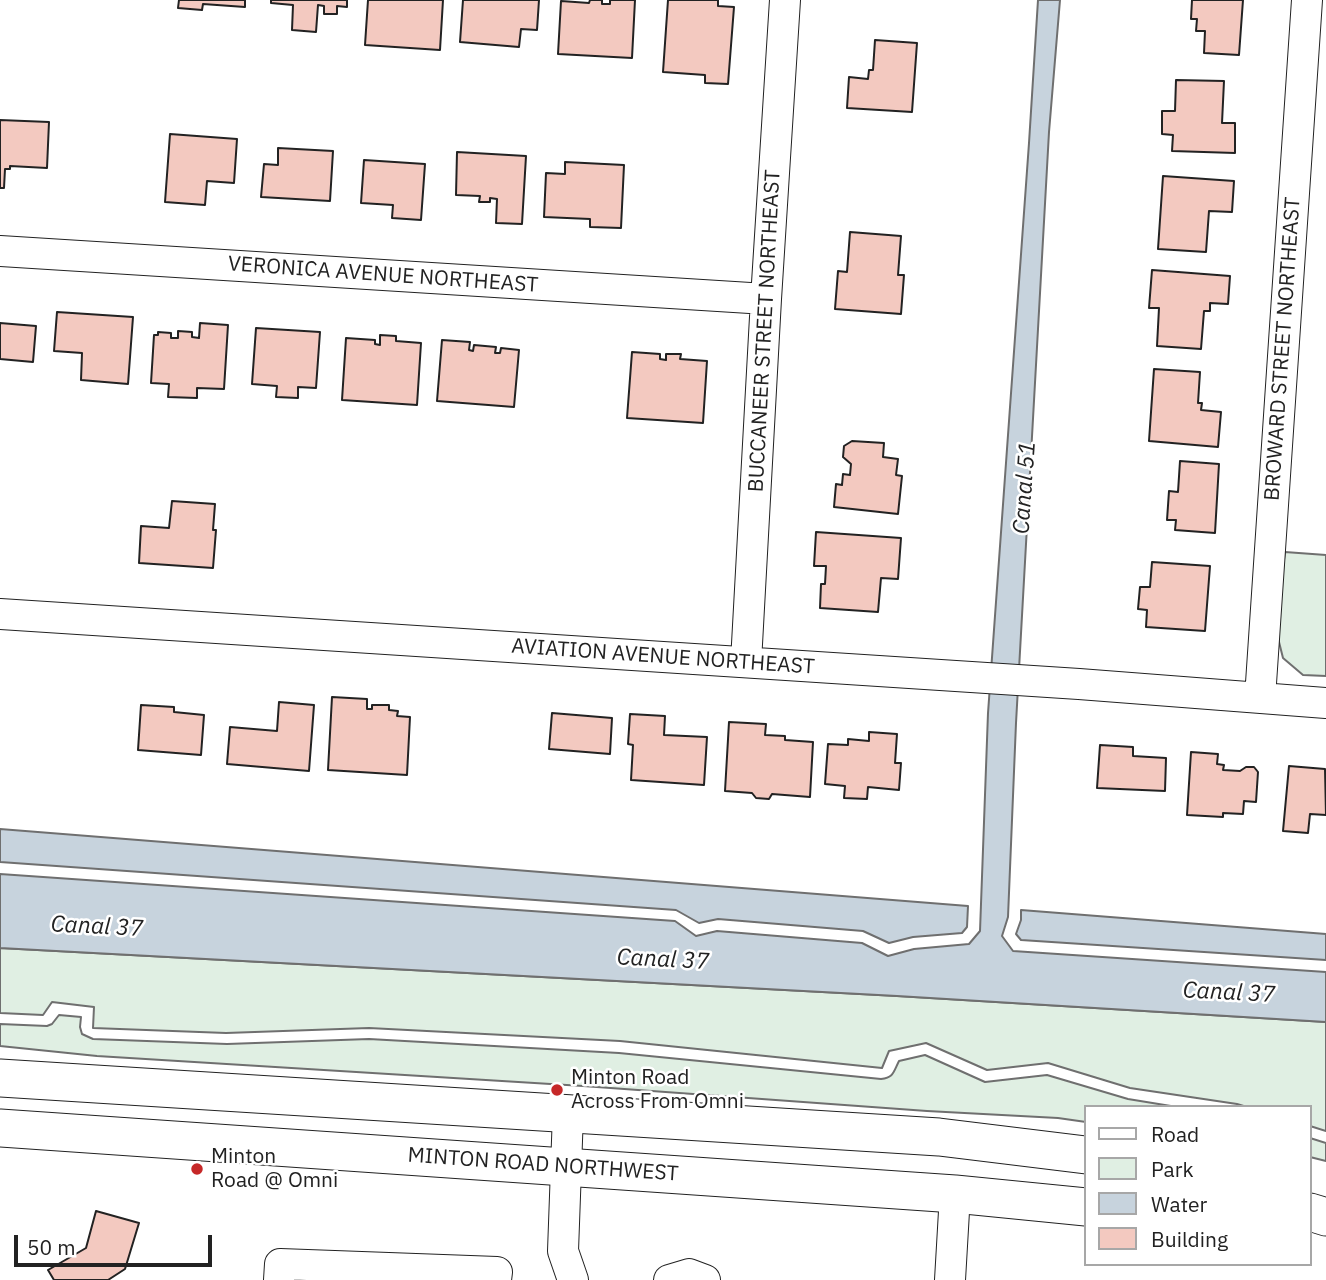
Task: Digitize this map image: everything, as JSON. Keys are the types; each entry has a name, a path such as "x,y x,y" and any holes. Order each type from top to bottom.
{"main road":[{"path":"0,1078 939,1137 1084,1155"},
{"name":"MINTON ROAD NORTHWEST","path":"0,1128 955,1194 1084,1207"}],"street":[{"name":"BUCCANEER STREET NORTHEAST","path":"746,662 785,0"},
{"name":"BROWARD STREET NORTHEAST","path":"1260,698 1307,0"},
{"name":"VERONICA AVENUE NORTHEAST","path":"0,251 766,299"},
{"name":"AVIATION AVENUE NORTHEAST","path":"0,614 1070,683 1326,703"},
{"path":"568,1113 563,1251 573,1280"},
{"path":"950,1280 955,1194"},
{"path":"279,1280 280,1264 496,1272 496,1280"},
{"path":"669,1280 689,1274 705,1280"}],"green space":[{"path":"1285,552 1326,555 1326,676 1303,675 1283,658 1275,626"},
{"path":"0,948 1326,1022 1326,1131 1312,1127 1312,1105 1240,1105 1130,1088 1048,1063 987,1070 926,1043 889,1051 882,1068 620,1041 369,1028 226,1033 93,1028 94,1007 52,1002 43,1015 0,1013"},
{"path":"59,1015 81,1017 82,1034 93,1039 227,1044 369,1039 619,1053 881,1079 891,1076 899,1061 925,1055 985,1082 1047,1075 1128,1099 1165,1105 1084,1105 1084,1122 583,1086 97,1056 0,1046 0,1024 52,1024"},
{"path":"1312,1139 1326,1143 1326,1161 1312,1158"}],"water":[{"path":"1038,0 1060,0 1049,132 1016,723 1008,917 1002,936 1013,951 1326,972 1326,1022 0,948 0,874 675,921 696,936 717,931 862,943 888,956 914,949 969,944 980,931 988,713"},
{"path":"0,829 968,906 967,927 962,933 913,937 889,943 863,931 718,919 699,923 676,910 0,862"},
{"path":"1021,910 1326,934 1326,960 1021,940 1016,934"}],"building":[{"path":"179,0 245,0 245,7 203,4 202,10 178,8"},
{"path":"271,0 347,0 347,7 337,6 337,14 324,14 324,6 318,5 316,32 292,30 293,5 271,3"},
{"path":"368,0 443,0 440,50 365,45"},
{"path":"463,0 539,0 537,30 521,29 519,47 460,42"},
{"path":"590,0 602,0 602,4 610,4 610,0 635,0 632,58 558,54 561,1 589,3"},
{"path":"668,0 718,0 718,6 734,7 728,84 705,83 705,75 663,72"},
{"path":"1192,0 1243,0 1239,55 1204,53 1205,31 1196,31 1197,19 1191,19"},
{"path":"875,40 917,43 912,112 847,108 849,77 868,79 869,70 873,70"},
{"path":"1176,80 1224,81 1222,123 1235,123 1235,153 1172,151 1173,135 1162,134 1162,111 1175,111"},
{"path":"0,120 49,122 47,168 10,166 10,169 5,169 4,188 0,188"},
{"path":"170,134 237,139 234,183 207,181 205,205 165,202"},
{"path":"278,148 333,151 330,201 261,197 264,164 278,165"},
{"path":"457,152 526,156 522,224 496,223 497,199 490,198 490,202 479,202 480,196 456,195"},
{"path":"364,160 425,164 421,220 392,218 393,205 361,203"},
{"path":"565,162 624,165 621,228 590,227 590,219 544,217 546,173 565,174"},
{"path":"1163,176 1234,181 1232,212 1209,211 1206,252 1158,249"},
{"path":"850,232 901,236 898,275 904,275 901,314 835,309 838,271 847,272"},
{"path":"1152,270 1230,276 1228,304 1210,303 1210,311 1204,311 1201,349 1157,346 1159,308 1149,308"},
{"path":"57,312 133,317 128,384 81,380 82,353 54,351"},
{"path":"0,323 36,326 33,362 0,359"},
{"path":"200,323 228,325 224,389 197,388 197,398 168,397 169,384 151,383 154,335 158,335 158,332 171,333 171,338 178,338 178,331 192,332 192,337 199,338"},
{"path":"256,328 320,332 316,388 298,387 298,398 276,397 277,386 252,384"},
{"path":"380,335 396,336 396,341 421,343 417,405 342,400 346,338 375,340 375,344 380,345"},
{"path":"442,340 470,342 469,350 473,351 474,345 496,347 495,353 500,353 501,348 519,350 514,407 437,401"},
{"path":"632,352 660,354 660,359 666,360 666,354 681,354 680,359 707,361 703,423 627,418"},
{"path":"1154,369 1200,372 1198,403 1202,403 1201,410 1221,412 1218,447 1149,441"},
{"path":"852,441 884,443 883,457 898,459 896,475 902,476 898,514 834,507 836,484 842,485 843,474 850,475 851,464 843,457 844,446"},
{"path":"1180,461 1219,464 1215,533 1175,530 1176,520 1167,520 1169,491 1178,492"},
{"path":"172,501 215,504 213,568 139,563 141,526 169,528"},
{"path":"816,532 901,538 898,579 881,578 878,612 820,608 821,584 825,584 826,566 814,566"},
{"path":"1152,562 1210,566 1205,631 1146,627 1147,610 1138,609 1140,587 1150,587"},
{"path":"332,697 367,699 367,709 372,709 372,705 389,705 389,710 398,711 397,716 410,717 407,775 328,770"},
{"path":"279,702 314,705 309,771 227,764 230,727 277,731"},
{"path":"141,705 174,707 174,712 204,715 201,755 138,750"},
{"path":"552,713 612,718 610,754 549,749"},
{"path":"630,714 665,716 664,735 707,737 704,785 631,780 633,745 628,744"},
{"path":"729,722 766,724 765,735 813,742 810,797 772,794 769,799 756,798 752,793 725,791"},
{"path":"869,732 897,734 895,763 901,763 899,790 868,787 867,799 844,798 845,786 825,784 828,744 848,745 848,739 869,741"},
{"path":"1100,745 1133,747 1133,756 1166,758 1165,791 1097,788"},
{"path":"1191,752 1218,754 1217,764 1224,765 1223,770 1240,771 1246,767 1254,767 1258,772 1256,802 1244,801 1243,814 1223,813 1223,817 1187,815"},
{"path":"1289,766 1325,769 1326,815 1310,814 1308,833 1283,831"},
{"path":"96,1211 139,1223 125,1269 108,1280 54,1280 48,1270 86,1248"}],"place":[{"name":"Minton Road Across From Omni","path":"557,1090"},
{"name":"Minton Road @ Omni","path":"197,1169"}],"water label":[{"name":"Canal 51","path":"1025,488"},
{"name":"Canal 37","path":"97,927"},
{"name":"Canal 37","path":"663,960"},
{"name":"Canal 37","path":"1229,993"}]}
